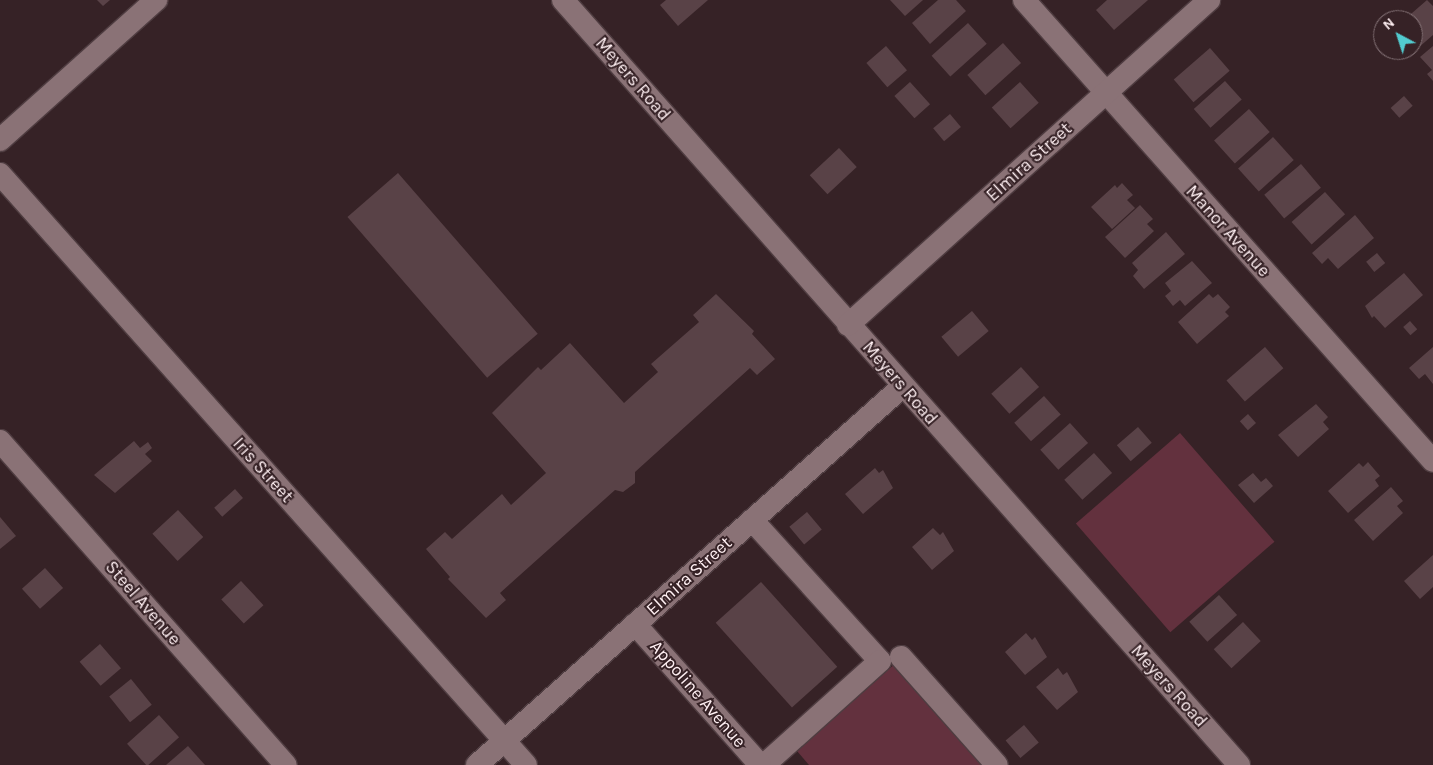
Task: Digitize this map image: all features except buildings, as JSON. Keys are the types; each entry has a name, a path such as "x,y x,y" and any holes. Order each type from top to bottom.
{"street":[{"path":"0,140 156,0"},
{"name":"Meyers Road","path":"563,0 902,387 1239,765"},
{"name":"Manor Avenue","path":"1024,0 1433,462"},
{"name":"Elmira Street","path":"848,325 1209,0"},
{"name":"Iris Street","path":"0,174 526,765"},
{"name":"Elmira Street","path":"477,765 902,387"},
{"name":"Steel Avenue","path":"0,441 286,765"},
{"path":"752,520 880,661 762,765"},
{"name":"Appoline Avenue","path":"635,624 762,765"},
{"path":"901,657 997,765"}],"shaded area":[{"path":"1180,433 1274,542 1170,632 1076,524"},
{"path":"897,662 989,765 809,765 797,751"}]}
